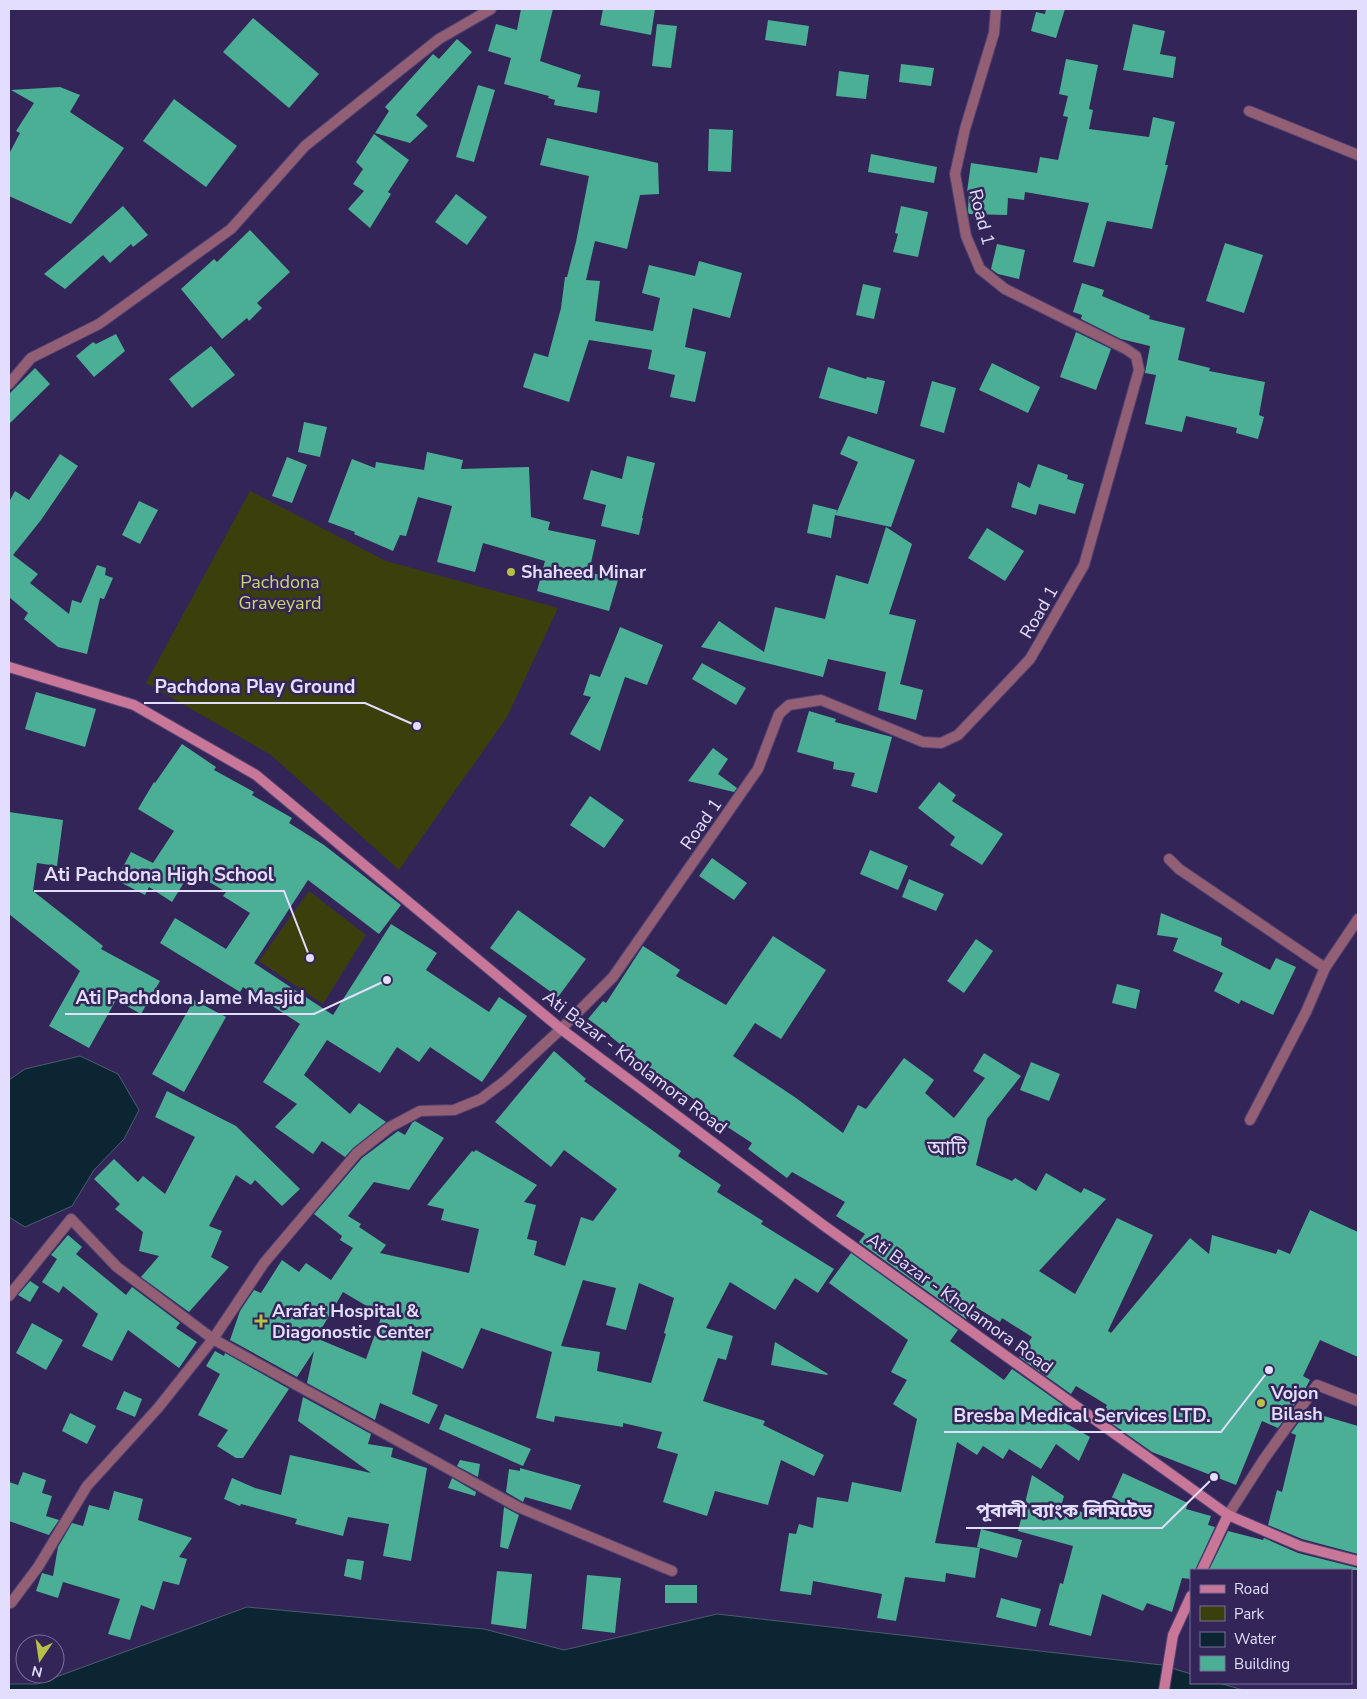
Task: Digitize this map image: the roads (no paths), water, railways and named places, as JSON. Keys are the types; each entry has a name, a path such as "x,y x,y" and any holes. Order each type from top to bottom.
{"main road":[{"name":"Ati Bazar - Kholamora Road","path":"9,667 134,705 256,775 561,1029 823,1225 1228,1515 1300,1546 1358,1561"},
{"path":"1202,1569 1228,1515"},
{"path":"1164,1690 1173,1635 1190,1598"}],"street":[{"path":"9,384 31,358 99,324 231,229 305,146 439,39 491,9"},
{"name":"Road 1","path":"11,1603 38,1567 87,1486 158,1408 213,1339 264,1263 357,1153 390,1127 420,1111 454,1110 481,1099 506,1080 614,977 758,770 779,714 789,705 821,700 923,742 941,744 958,735 1030,659 1084,566 1139,370 1136,356 1126,349 1005,289 980,269 966,236 955,174 965,129 994,33 996,9"},
{"path":"1249,111 1358,155"},
{"path":"1169,859 1179,870 1325,968"},
{"path":"1250,1120 1306,1012 1325,968 1358,919"},
{"path":"9,1296 71,1219 117,1267 213,1339 518,1507 672,1571"},
{"path":"1228,1515 1264,1459 1317,1385 1358,1401"}],"water":[{"path":"80,1056 118,1074 139,1110 124,1139 94,1170 72,1206 25,1227 9,1217 9,1080 25,1069"},
{"path":"247,1607 484,1629 564,1650 717,1614 1162,1665 1190,1674 1190,1684 1222,1684 1243,1690 9,1690 9,1684 65,1684 65,1674"}],"place":[{"name":"Shaheed Minar","path":"511,572"},
{"name":"Pachdona Play Ground","path":"417,726"},
{"name":"Ati Pachdona High School","path":"310,958"},
{"name":"Ati Pachdona Jame Masjid","path":"387,980"},
{"name":"Arafat Hospital & Diagonostic Center","path":"261,1321"},
{"name":"Bresba Medical Services LTD.","path":"1269,1370"},
{"name":"Vojon Bilash","path":"1261,1403"},
{"name":"পূবালী ব্যাংক লিমিটেড","path":"1214,1477"}],"district":[{"name":"আটি","path":"947,1148"}],"park label":[{"name":"Pachdona Graveyard","path":"280,592"}]}
